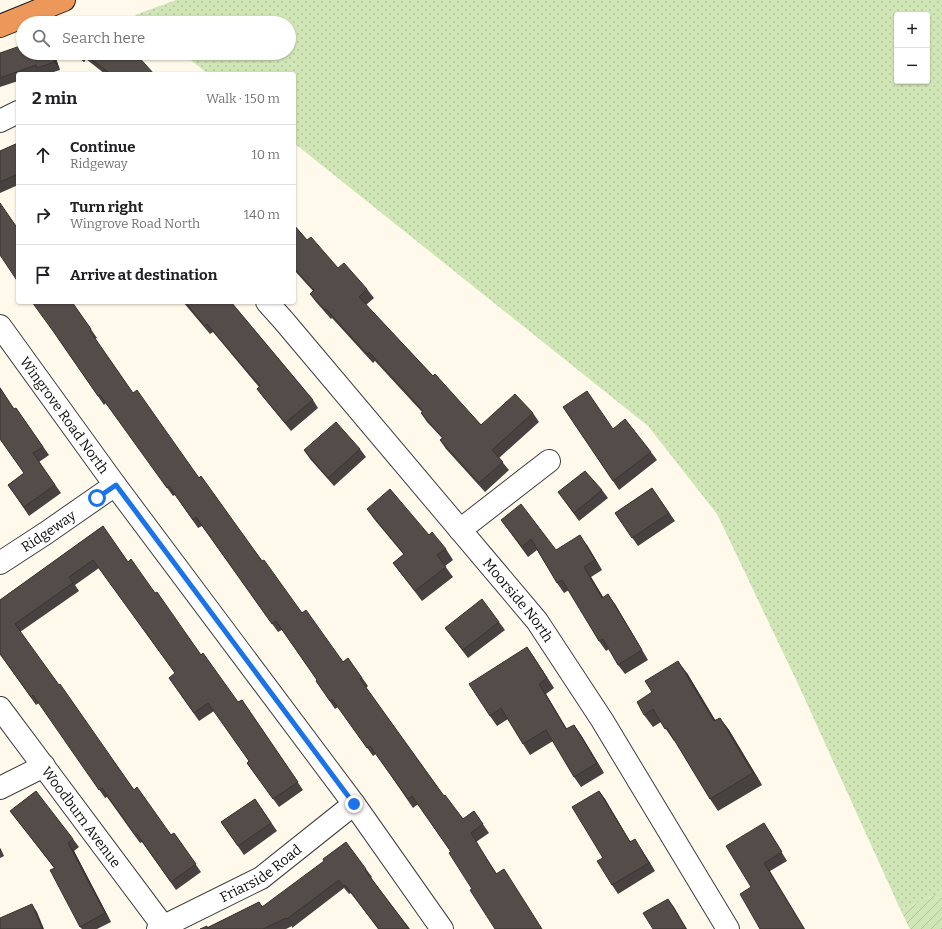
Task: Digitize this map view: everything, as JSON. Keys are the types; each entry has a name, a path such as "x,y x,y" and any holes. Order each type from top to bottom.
{"highway":[{"path":"25,16 64,0"},
{"path":"0,26 16,20"}],"street":[{"path":"0,121 16,113"},
{"name":"Moorside North","path":"269,304 537,621 602,720 728,929"},
{"name":"Wingrove Road North","path":"0,326 116,485 354,804 442,929"},
{"path":"460,530 549,461"},
{"name":"Ridgeway","path":"0,563 116,485"},
{"name":"Woodburn Avenue","path":"0,708 44,766 160,928"},
{"path":"0,788 44,766"},
{"name":"Friarside Road","path":"160,928 261,878 354,804"}],"green space":[{"path":"176,0 942,0 942,891 901,911 799,686 717,514 648,426 296,145 296,72 206,72 191,60 296,60 296,16 135,15"},
{"path":"942,891 942,929 910,929 901,911"}],"building":[{"path":"16,47 16,60 53,60 54,62 37,68 36,65 0,78 0,53"},
{"path":"92,60 141,60 152,72 108,72"},
{"path":"16,144 16,175 0,182 0,151"},
{"path":"0,203 16,226 16,279 0,255"},
{"path":"296,227 307,240 311,237 338,268 344,263 367,289 359,297 433,376 435,374 481,425 515,394 533,413 492,450 503,462 479,483 440,440 443,438 421,413 423,411 369,352 367,354 326,309 325,310 310,294 314,290 296,270"},
{"path":"33,304 73,304 91,329 90,331 133,393 137,390 199,478 201,476 262,561 264,560 302,613 306,610 343,662 348,658 362,678 360,679 444,796 445,795 463,819 474,811 483,824 471,833 496,874 504,869 542,929 495,929 470,890 472,889 449,853 451,852 412,796 408,799 370,746 367,748 332,699 330,701 276,621 272,624 196,517 193,520 169,486 167,488 100,395 98,396"},
{"path":"187,304 233,304 313,400 285,423 257,389 260,386 207,324 205,326"},
{"path":"0,388 43,447 33,453 55,485 24,507 8,485 24,473 0,439"},
{"path":"587,391 613,429 625,419 651,452 613,481 563,407"},
{"path":"336,422 360,449 328,478 304,450"},
{"path":"585,471 602,490 574,513 558,492"},
{"path":"652,488 669,513 632,538 615,513"},
{"path":"390,489 429,535 432,532 446,549 437,555 446,567 415,591 393,563 404,554 367,509"},
{"path":"521,504 556,550 580,535 595,560 584,567 602,598 608,594 642,650 618,665 603,639 599,641 562,580 557,583 531,539 522,547 501,520"},
{"path":"103,526 128,562 131,559 155,593 157,592 201,655 203,653 238,702 242,700 298,782 273,799 247,763 249,761 208,703 194,713 169,678 175,673 93,560 69,577 73,583 15,624 59,685 60,684 134,790 137,787 171,835 174,833 196,864 171,882 137,834 135,835 102,788 99,790 33,695 31,697 0,654 0,600"},
{"path":"482,599 499,622 463,650 445,628"},
{"path":"527,647 547,678 539,684 566,729 574,725 597,763 574,777 546,730 523,744 501,708 490,716 469,684"},
{"path":"678,661 714,721 720,718 753,773 710,799 667,728 665,729 653,709 644,715 637,702 652,692 645,681"},
{"path":"36,791 73,839 68,843 105,913 80,927 50,870 55,868 10,811"},
{"path":"599,791 630,842 635,839 649,863 612,885 597,861 603,858 572,807"},
{"path":"255,799 271,823 238,846 221,822"},
{"path":"764,823 782,852 764,863 804,929 760,929 740,894 751,887 726,846"},
{"path":"346,842 409,929 379,929 345,885 343,886 339,880 287,919 286,918 263,929 200,929 207,926 207,928 259,902 262,907 324,861 323,859"},
{"path":"668,899 686,929 653,929 643,913"},
{"path":"32,904 42,929 0,929 0,918"}],"route":[{"path":"97,498 116,485 354,804"}]}
